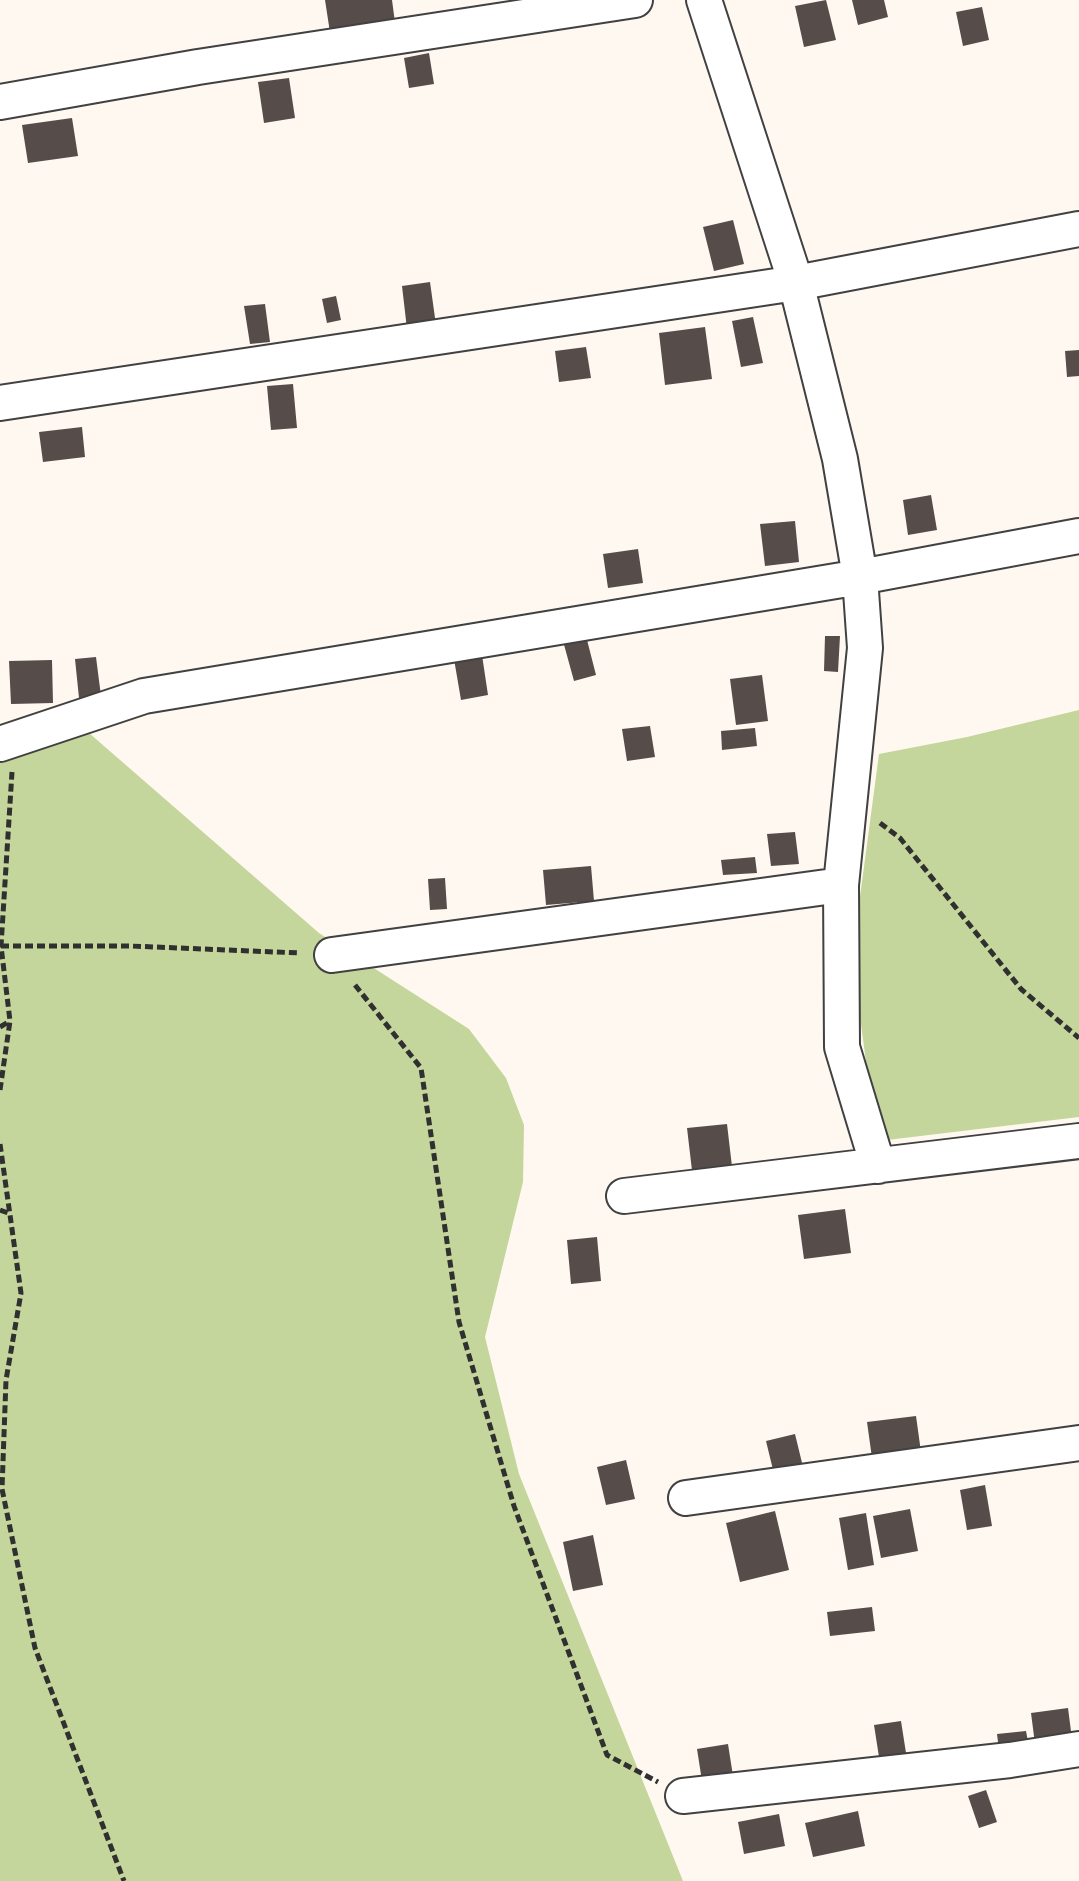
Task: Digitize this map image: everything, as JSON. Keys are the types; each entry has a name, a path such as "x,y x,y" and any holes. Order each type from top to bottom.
{"street":[{"path":"0,102 198,67 635,0"},
{"path":"704,0 796,283 840,459 860,577 865,648 841,885 842,1047 878,1166"},
{"path":"0,403 796,283 1079,229"},
{"path":"7,741 144,696 860,577 1079,536"},
{"path":"332,955 841,885"},
{"path":"624,1196 1079,1141"},
{"path":"686,1498 1079,1443"},
{"path":"683,1796 1010,1760 1079,1749"}],"path":[{"path":"0,1090 10,1021 1,946 7,741"},
{"path":"850,799 900,838 1021,989 1079,1038"},
{"path":"1,946 130,946 332,955 421,1068 459,1322 514,1506 607,1755 683,1796"},
{"path":"0,1027 10,1021"},
{"path":"0,1144 21,1293 6,1380 2,1489 35,1648 124,1881"},
{"path":"0,1210 11,1214"}],"green space":[{"path":"1079,710 1079,1117 887,1140 869,1084 852,957 879,754"},
{"path":"81,726 319,933 469,1029 506,1078 524,1125 523,1182 485,1337 519,1474 683,1881 0,1881 0,756"}],"building":[{"path":"325,0 392,0 396,30 331,39"},
{"path":"826,0 836,40 804,47 795,6"},
{"path":"852,0 884,0 888,17 858,25"},
{"path":"982,7 989,40 963,46 956,12"},
{"path":"429,53 434,84 409,88 404,58"},
{"path":"289,78 295,118 264,123 258,82"},
{"path":"72,118 78,156 28,163 22,125"},
{"path":"733,220 744,264 714,271 703,227"},
{"path":"430,282 436,325 407,329 402,286"},
{"path":"336,296 341,320 327,323 322,299"},
{"path":"265,304 270,342 250,344 244,306"},
{"path":"753,317 763,363 741,367 732,321"},
{"path":"705,327 712,379 665,385 659,333"},
{"path":"586,347 591,378 559,382 555,351"},
{"path":"1079,350 1079,376 1067,377 1065,351"},
{"path":"293,384 297,428 271,430 267,386"},
{"path":"82,427 85,457 43,462 39,432"},
{"path":"931,495 937,530 908,535 903,500"},
{"path":"795,521 799,562 765,566 760,524"},
{"path":"638,549 643,583 608,588 603,554"},
{"path":"586,636 596,675 574,681 563,641"},
{"path":"825,636 840,636 838,672 824,671"},
{"path":"482,655 488,695 461,700 454,659"},
{"path":"96,657 101,696 79,698 75,659"},
{"path":"52,660 53,703 11,704 9,661"},
{"path":"762,675 768,721 736,725 730,679"},
{"path":"650,726 655,757 627,761 622,729"},
{"path":"755,728 757,746 722,750 721,731"},
{"path":"795,832 799,864 771,866 767,834"},
{"path":"755,857 757,873 723,875 721,860"},
{"path":"591,866 594,901 546,905 543,870"},
{"path":"445,878 447,909 430,910 428,879"},
{"path":"727,1124 733,1175 693,1179 687,1128"},
{"path":"845,1209 851,1253 804,1259 798,1215"},
{"path":"597,1237 601,1281 571,1284 567,1240"},
{"path":"916,1416 921,1452 872,1458 867,1422"},
{"path":"795,1434 804,1471 775,1478 766,1441"},
{"path":"626,1460 635,1499 606,1505 597,1467"},
{"path":"985,1485 992,1526 967,1530 960,1490"},
{"path":"910,1509 918,1551 881,1558 873,1516"},
{"path":"775,1511 789,1570 740,1582 726,1523"},
{"path":"866,1513 874,1565 848,1570 839,1518"},
{"path":"593,1535 603,1585 573,1591 563,1542"},
{"path":"872,1607 875,1631 830,1636 827,1612"},
{"path":"1068,1708 1072,1739 1035,1744 1031,1713"},
{"path":"901,1721 906,1753 879,1757 874,1725"},
{"path":"1026,1731 1029,1747 999,1750 997,1734"},
{"path":"728,1744 733,1776 702,1781 697,1749"},
{"path":"986,1790 997,1822 979,1828 968,1796"},
{"path":"858,1811 865,1846 813,1857 805,1823"},
{"path":"779,1814 785,1846 744,1854 738,1822"}]}
